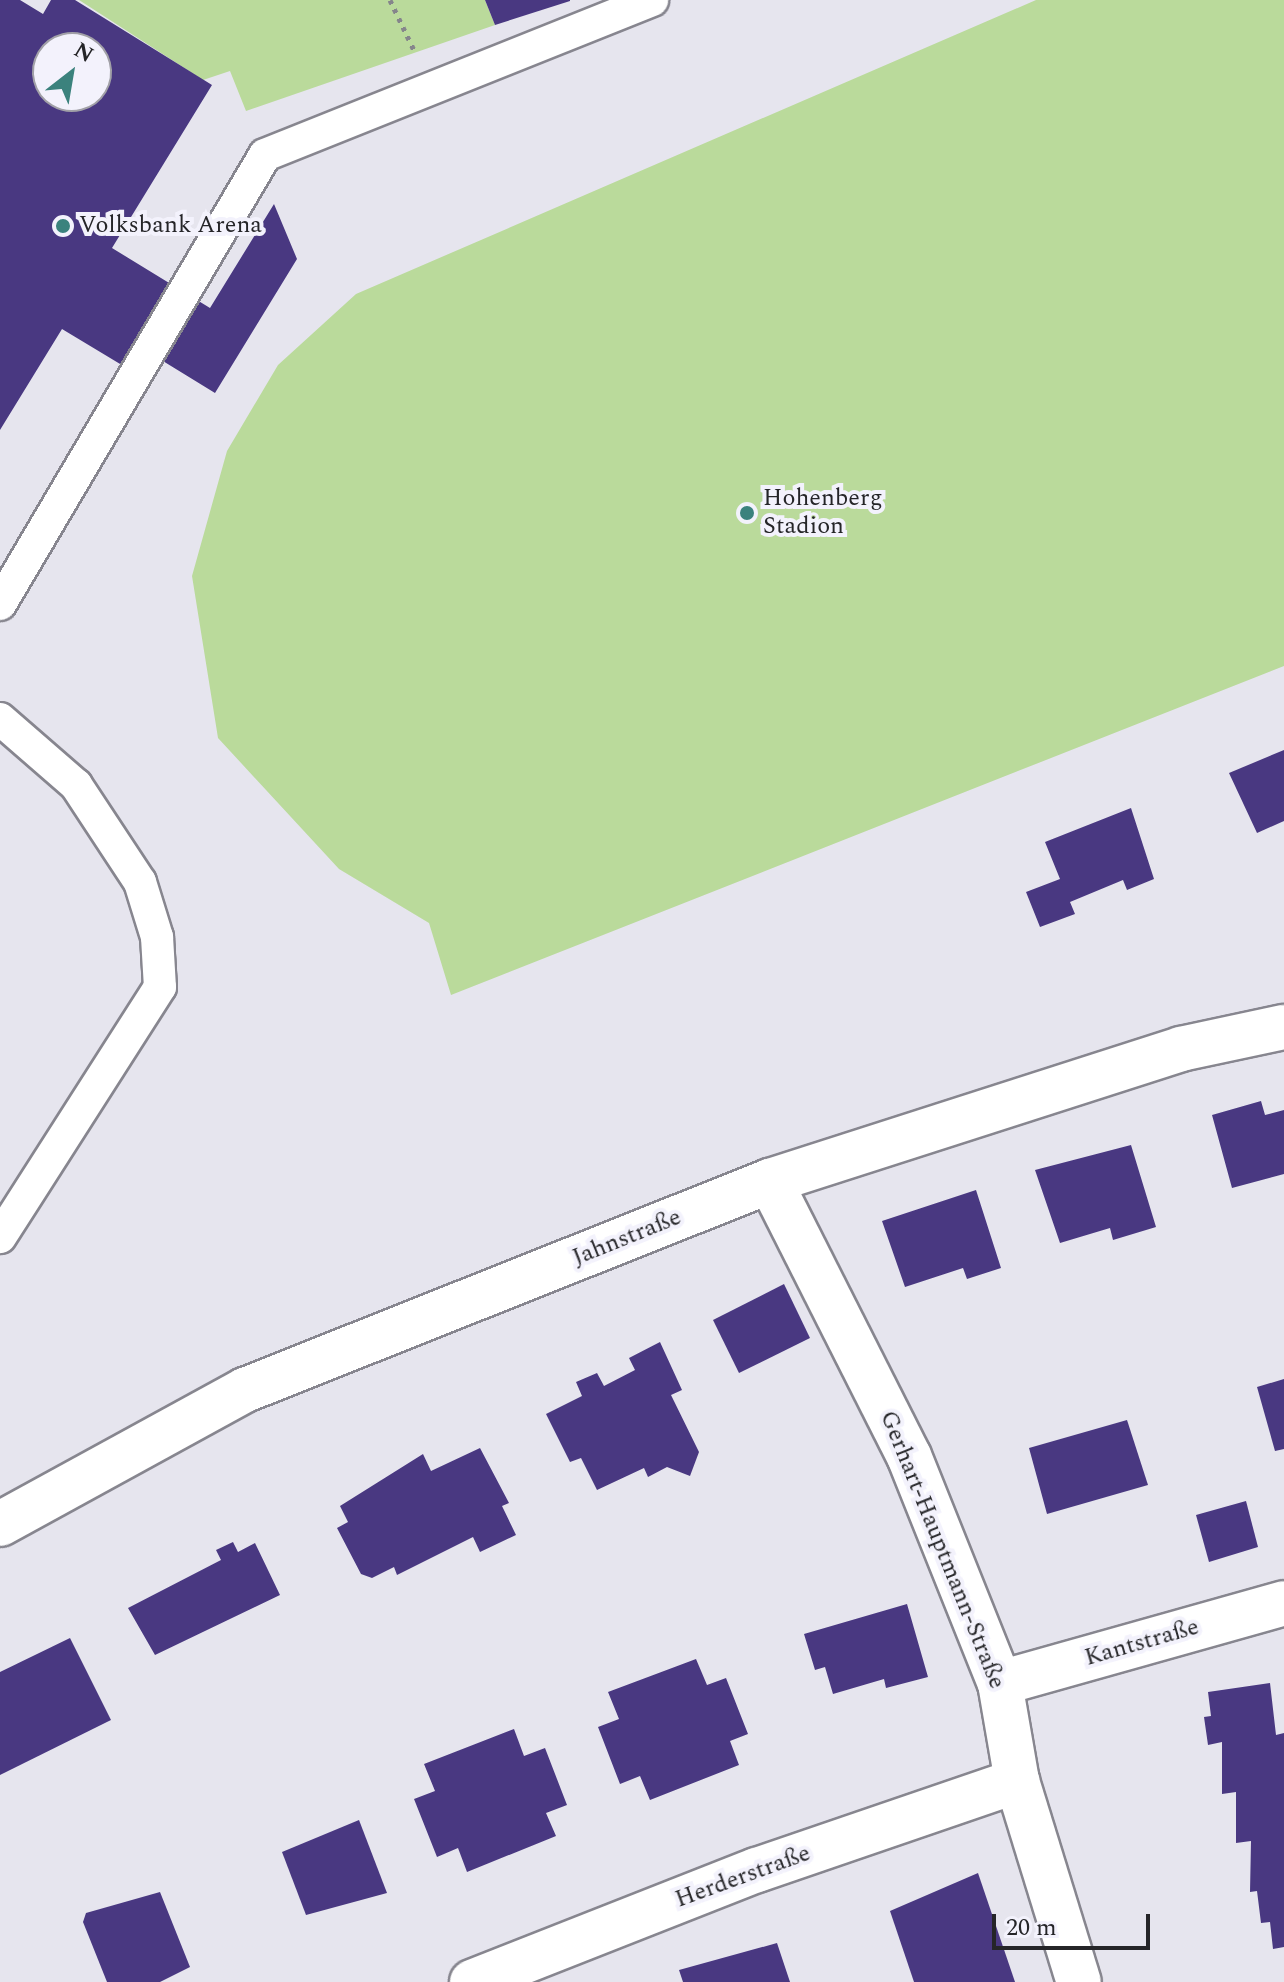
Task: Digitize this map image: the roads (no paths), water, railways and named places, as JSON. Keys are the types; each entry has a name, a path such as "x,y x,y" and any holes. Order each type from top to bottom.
{"street":[{"name":"Jahnstraße","path":"0,1524 245,1390 770,1181 1181,1049 1284,1027"},
{"name":"Gerhart-Hauptmann-Straße","path":"770,1181 909,1456 1000,1683 1017,1781 1079,1982"},
{"name":"Kantstraße","path":"1000,1683 1284,1603"},
{"name":"Herderstraße","path":"472,1982 757,1870 1017,1781"}],"lane":[{"path":"0,604 265,155 652,0"},
{"path":"0,719 76,785 124,855 157,937 160,987 93,1103 0,1237"}],"place":[{"name":"Volksbank Arena","path":"63,226"},
{"name":"Hohenberg Stadion","path":"747,513"}]}
